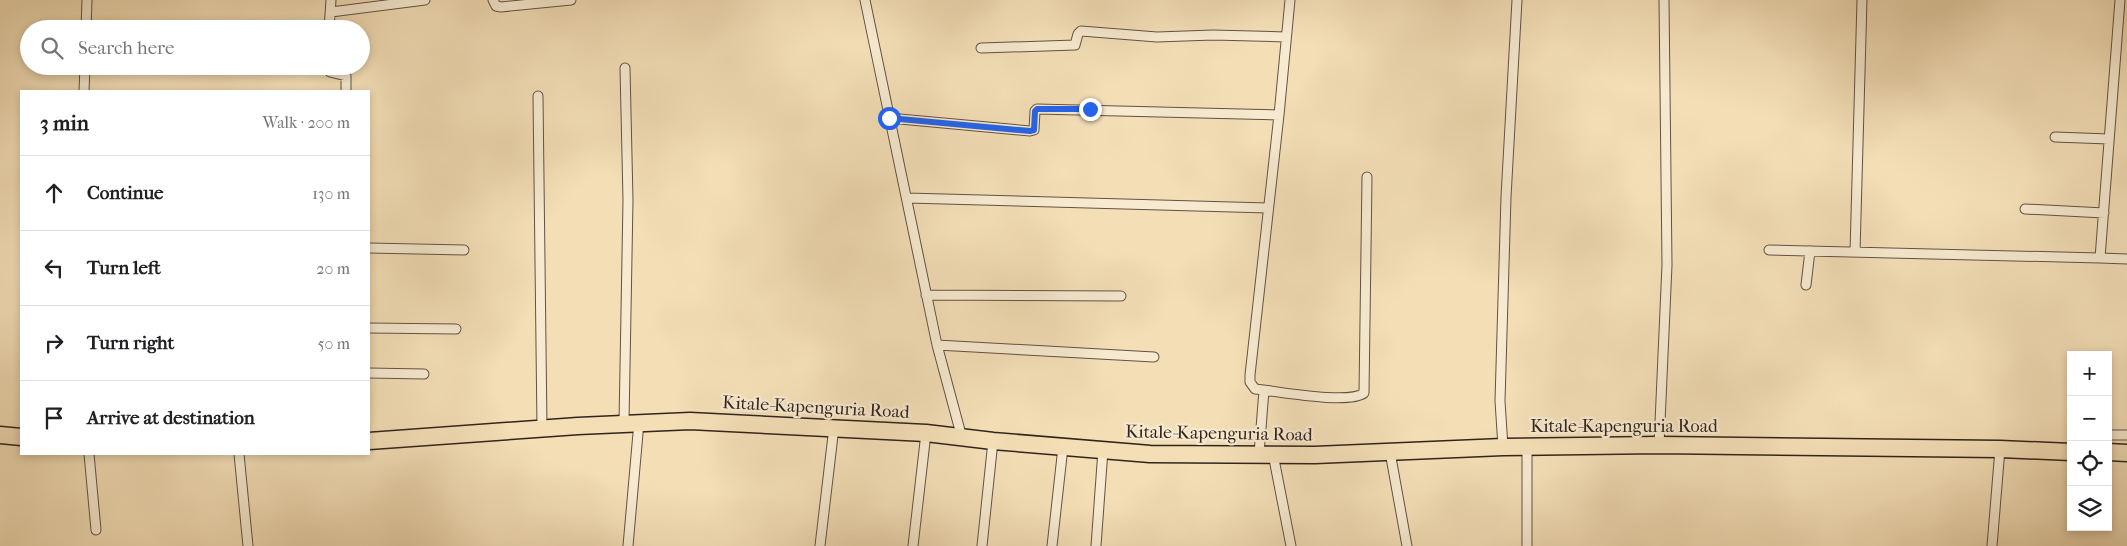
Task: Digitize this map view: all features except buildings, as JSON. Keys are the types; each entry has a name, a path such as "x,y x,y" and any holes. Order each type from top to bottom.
{"highway":[{"name":"Kitale-Kapenguria Road","path":"370,441 631,423 721,422 926,433 993,442 1150,454 1390,452 1502,447 1659,445 2000,449 2067,452"},
{"path":"0,435 20,437"},
{"path":"2112,452 2127,453"}],"street":[{"path":"86,20 87,0"},
{"path":"330,20 331,0"},
{"path":"331,12 426,0"},
{"path":"493,0 496,6 501,7 571,0"},
{"path":"866,0 926,295 937,345 962,438"},
{"path":"1290,0 1280,115 1250,375 1251,385 1255,389 1327,397 1359,397 1364,393 1367,177"},
{"path":"1502,447 1500,401 1506,196 1517,0"},
{"path":"1659,445 1667,265 1664,0"},
{"path":"1855,252 1862,0"},
{"path":"2100,258 2120,0"},
{"path":"981,48 1075,45 1081,30 1157,37 1213,35 1286,37"},
{"path":"625,68 631,423 628,546"},
{"path":"84,90 85,75"},
{"path":"342,75 346,76 346,90"},
{"path":"538,96 542,428"},
{"path":"889,118 1030,131 1034,130 1035,111 1037,109 1280,115"},
{"path":"2054,137 2109,139"},
{"path":"907,198 1268,208"},
{"path":"2026,209 2104,213"},
{"path":"370,248 464,250"},
{"path":"1769,250 2127,259"},
{"path":"1806,285 1810,250"},
{"path":"926,295 1121,296"},
{"path":"370,328 456,329"},
{"path":"937,345 1154,357"},
{"path":"370,373 424,374"},
{"path":"1264,390 1266,454 1290,546"},
{"path":"820,546 834,428"},
{"path":"913,546 926,433"},
{"path":"2112,435 2127,435"},
{"path":"982,546 993,442"},
{"path":"1052,546 1064,447"},
{"path":"1527,447 1527,546"},
{"path":"1992,546 2000,449"},
{"path":"1096,546 1103,450"},
{"path":"1390,452 1407,546"},
{"path":"89,455 96,530"},
{"path":"239,455 248,546"}],"route":[{"path":"889,118 1033,131 1035,111 1037,109 1090,109"}]}
